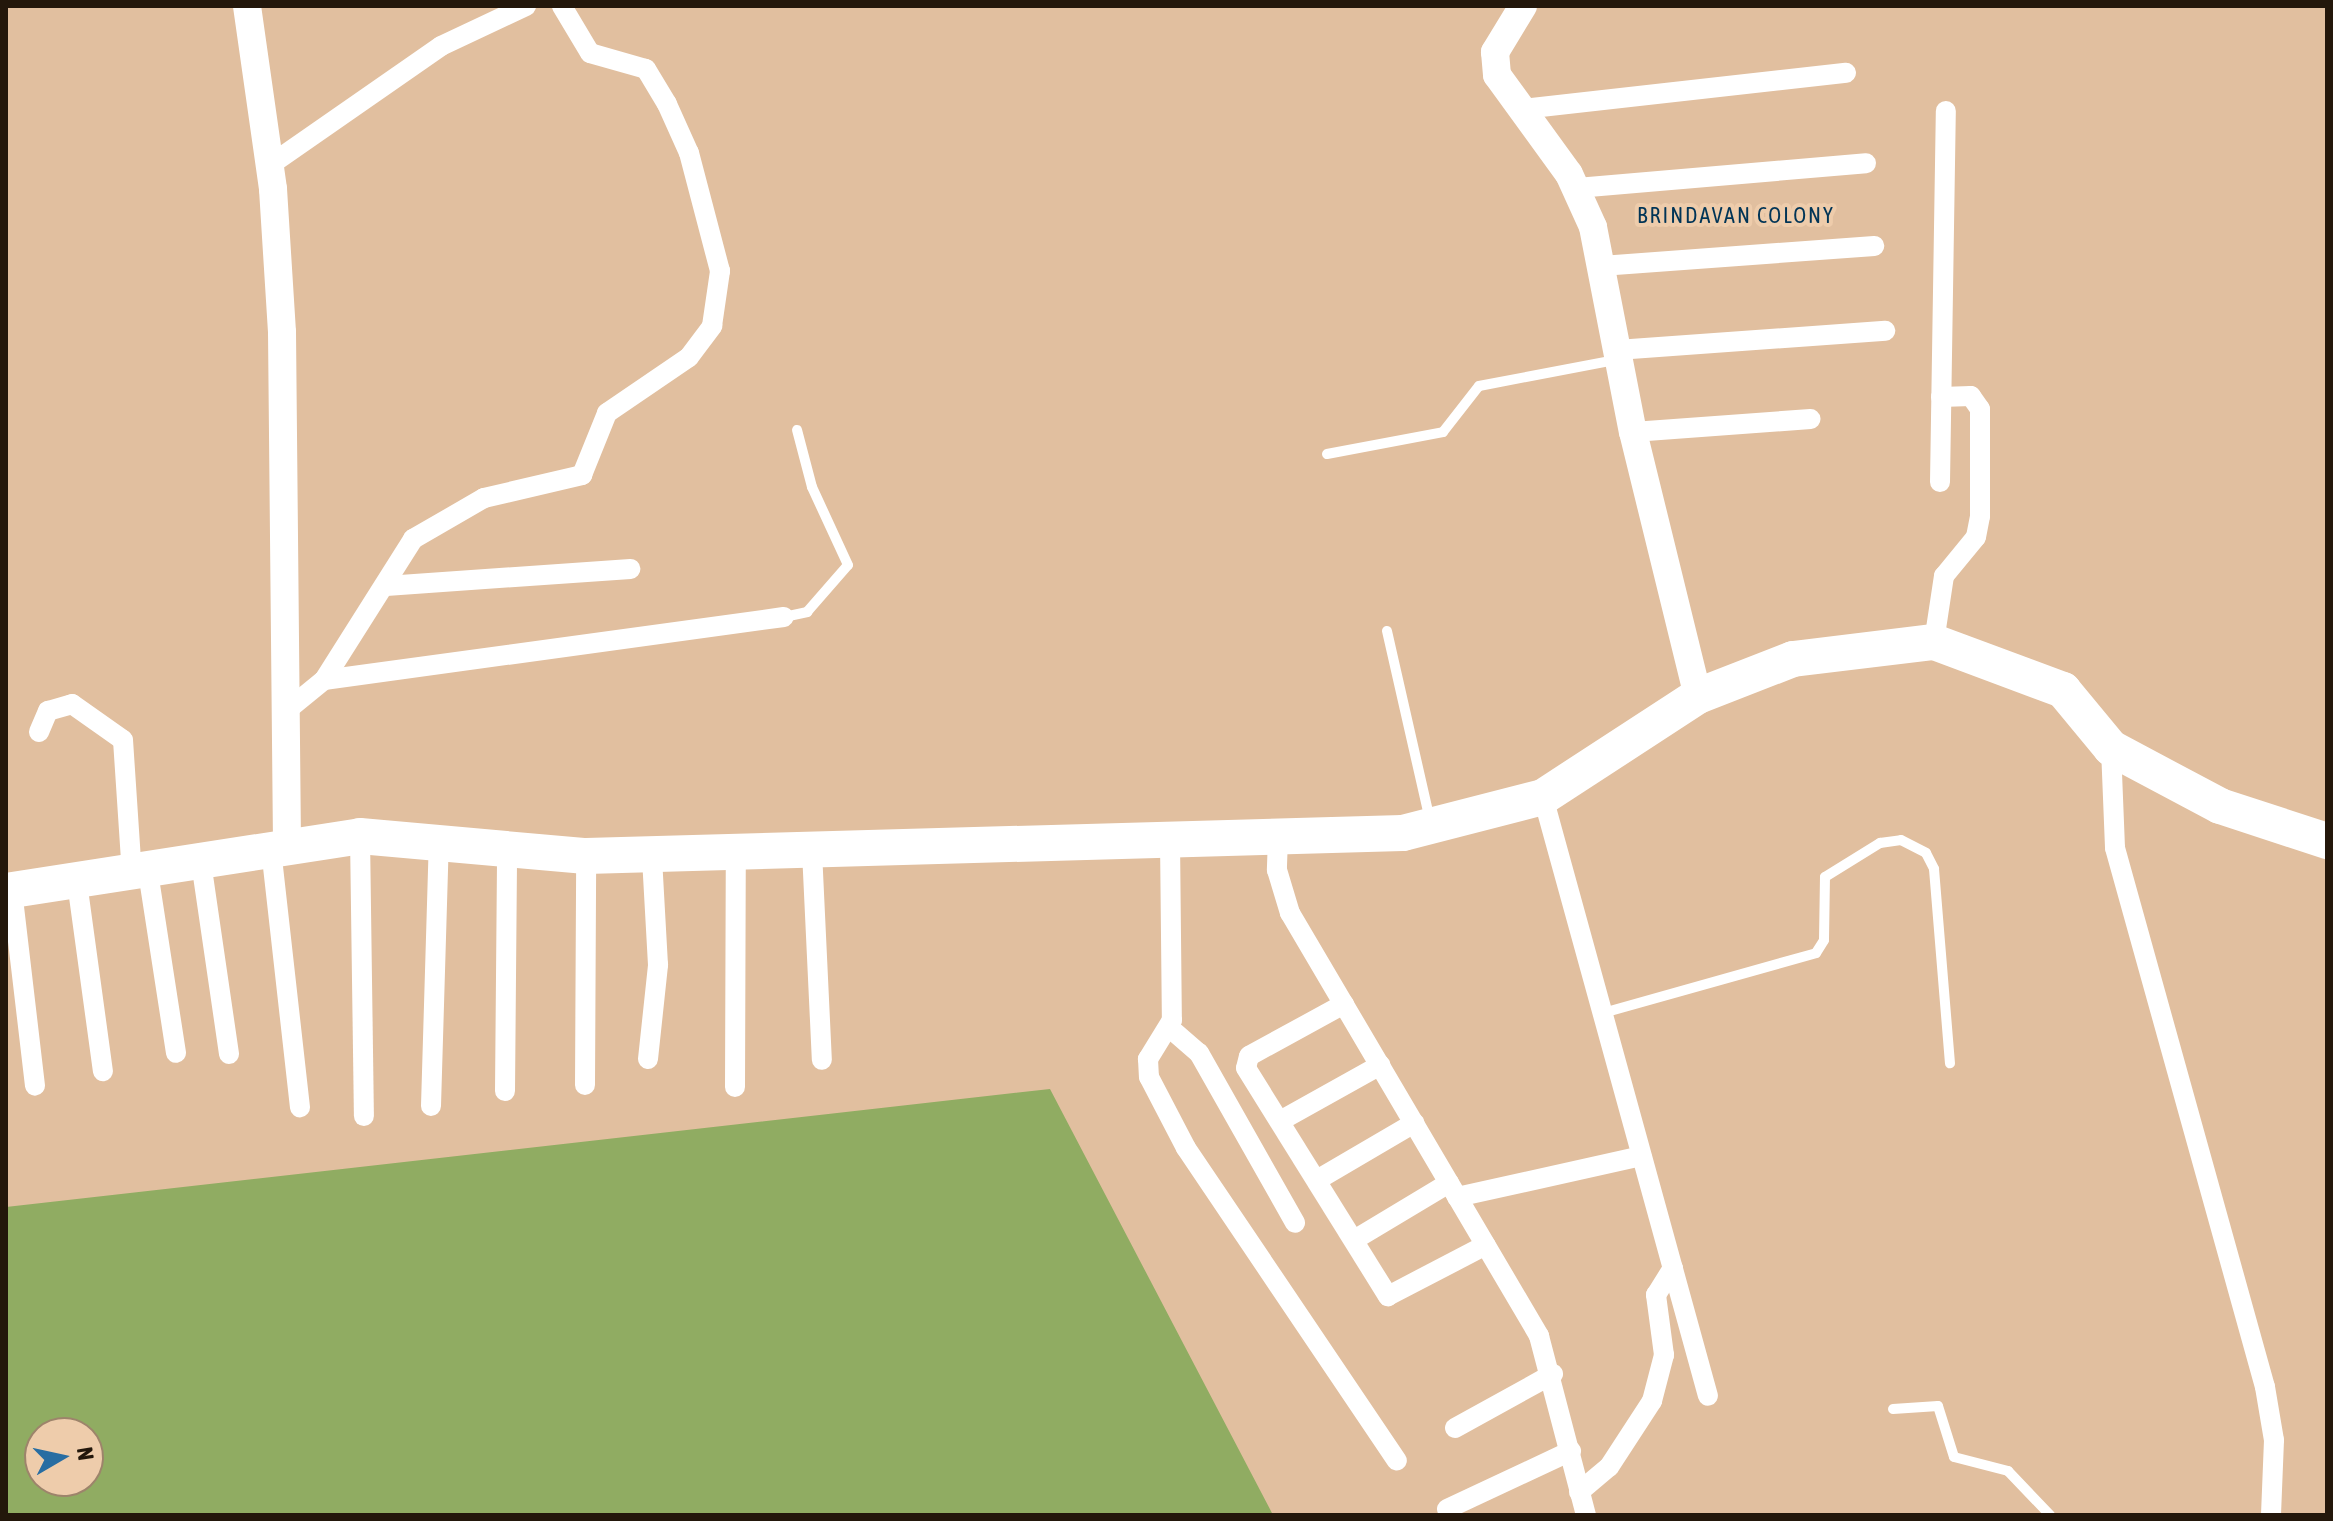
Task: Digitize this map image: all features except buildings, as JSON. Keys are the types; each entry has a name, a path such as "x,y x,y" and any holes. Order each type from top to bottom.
{"highway":[{"path":"9,890 140,874 279,847 360,836 586,856 652,856 1278,837 1432,827 1543,797 1698,696 1793,659 1934,642 2063,690 2111,748 2220,806 2327,841"}],"street":[{"path":"247,6 270,165 282,332 286,711 279,847 300,1107"},
{"path":"270,165 441,46 526,6"},
{"path":"286,711 324,680 386,586 405,547 430,527 484,498 582,475 607,413 689,357 720,303 701,197 667,104 646,69 590,53 562,6"},
{"path":"1523,6 1494,62 1577,188 1601,266 1633,432 1698,696"},
{"path":"1523,109 1846,73"},
{"path":"1940,482 1946,111"},
{"path":"1577,188 1866,163"},
{"path":"1601,266 1874,246"},
{"path":"1618,354 1885,331"},
{"path":"1934,642 1944,576 1976,537 1980,516 1980,409 1971,396 1941,397"},
{"path":"1633,432 1811,419"},
{"path":"386,586 630,569"},
{"path":"324,680 784,617"},
{"path":"39,732 48,711 72,704 123,740 140,874 176,1053"},
{"path":"2111,748 2115,848 2265,1387 2274,1452 2271,1515"},
{"path":"1543,797 1708,1396"},
{"path":"360,836 364,1116"},
{"path":"1278,837 1280,891 1486,1245 1553,1374 1586,1515"},
{"path":"1170,840 1171,1029 1148,1059 1149,1077 1186,1148 1397,1461"},
{"path":"431,1106 439,842"},
{"path":"505,1091 507,850"},
{"path":"812,851 822,1060"},
{"path":"735,1087 736,853"},
{"path":"585,1085 586,856"},
{"path":"648,1059 658,965 652,856"},
{"path":"201,862 229,1054"},
{"path":"77,882 103,1071"},
{"path":"9,890 35,1086"},
{"path":"1344,1004 1249,1056 1246,1068 1391,1296 1486,1245"},
{"path":"1171,1029 1199,1053 1295,1223"},
{"path":"1280,1121 1380,1065"},
{"path":"1317,1180 1414,1123"},
{"path":"1354,1240 1453,1190 1642,1156"},
{"path":"1579,1492 1609,1467 1652,1401 1664,1355 1656,1295 1673,1268"},
{"path":"1455,1428 1553,1374"},
{"path":"1447,1509 1571,1451"}],"lane":[{"path":"1327,454 1443,432 1479,386 1618,354"},
{"path":"784,617 807,612 848,565 812,487 797,430"},
{"path":"1387,631 1432,827"},
{"path":"1603,1013 1816,953 1824,940 1825,877 1880,843 1901,840 1926,853 1934,869 1950,1063"},
{"path":"1893,1409 1938,1406 1954,1457 2008,1471 2050,1515"}],"green space":[{"path":"1050,1089 1273,1515 6,1515 6,1207"}],"district":[{"name":"BRINDAVAN COLONY","path":"1736,216"}]}
